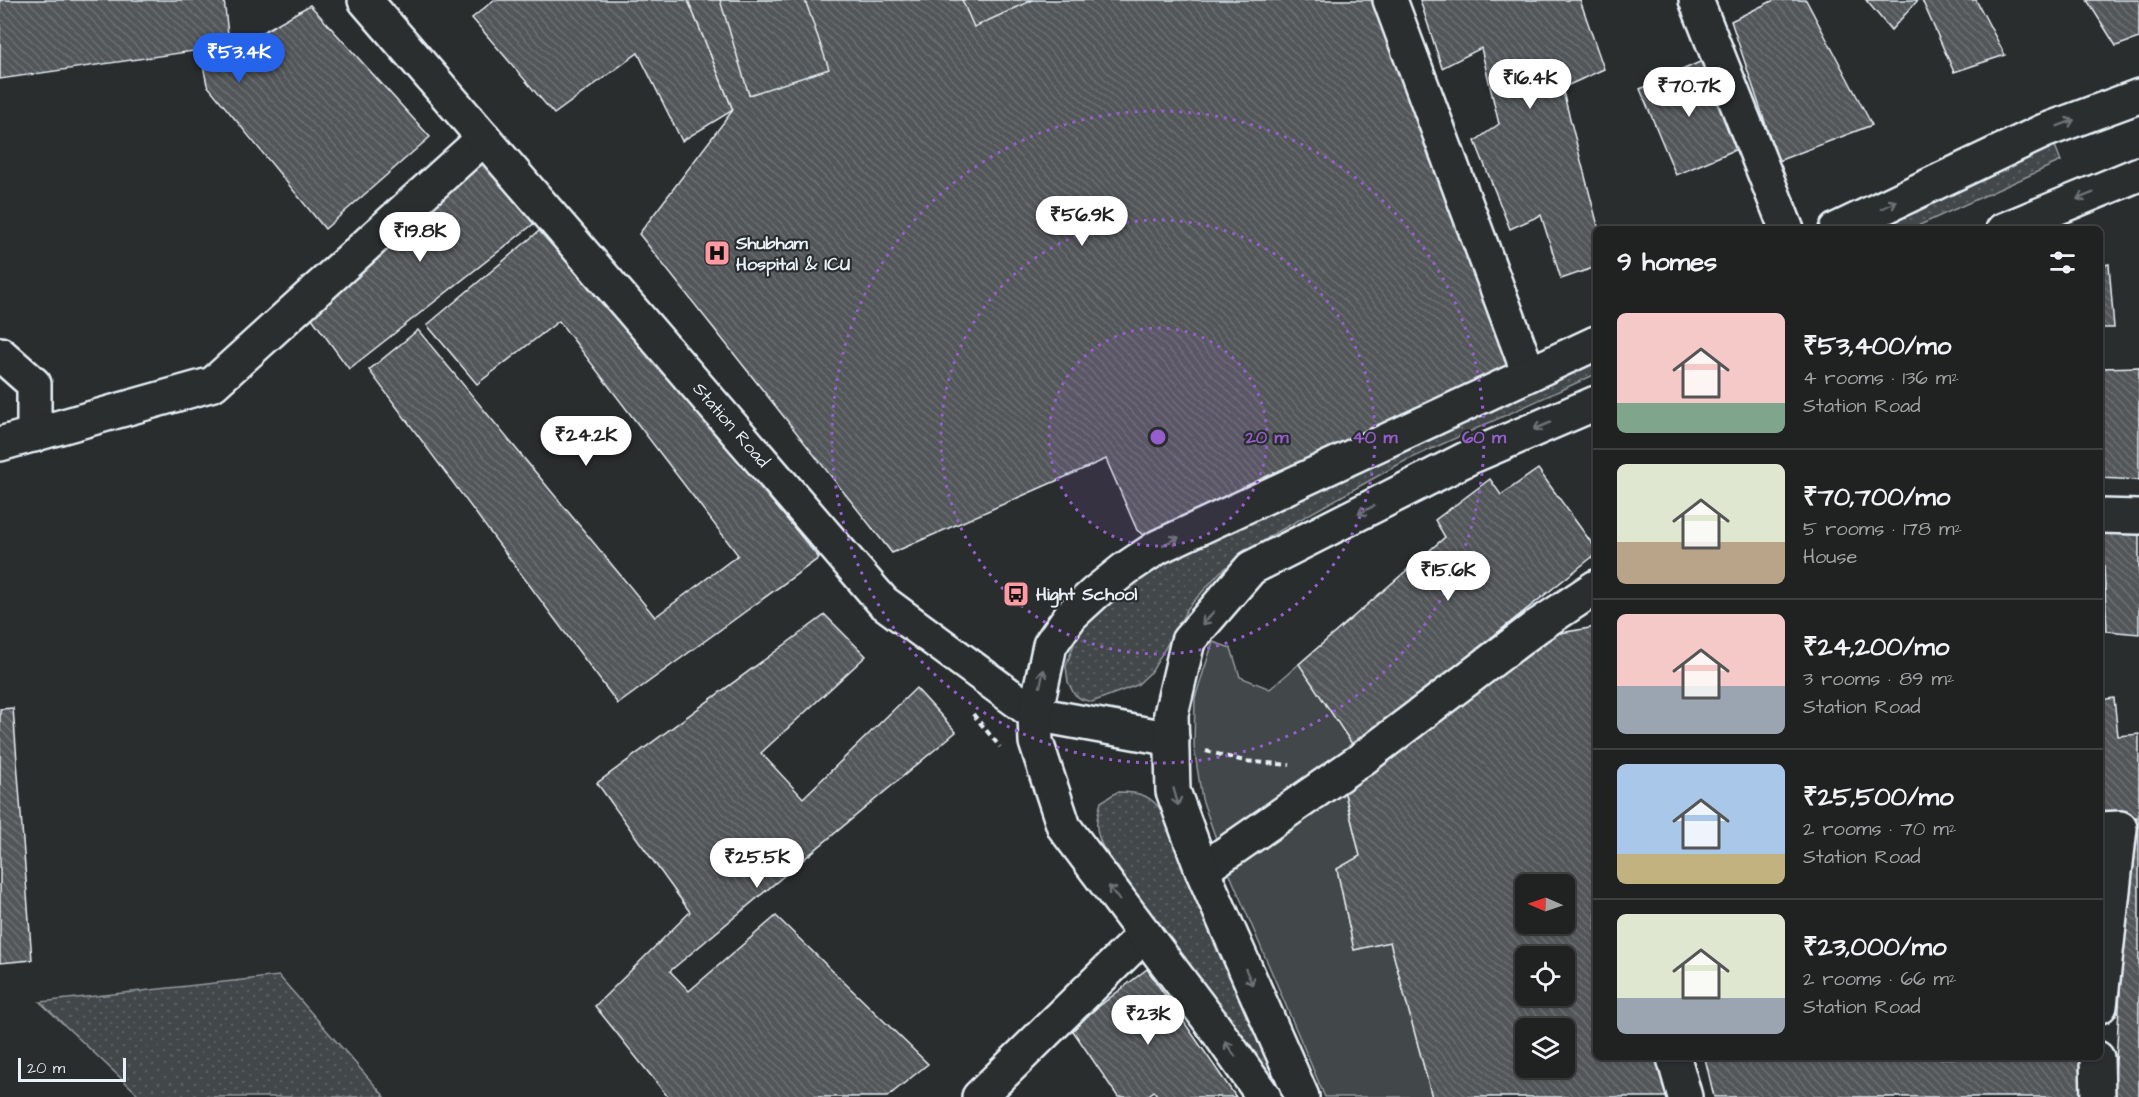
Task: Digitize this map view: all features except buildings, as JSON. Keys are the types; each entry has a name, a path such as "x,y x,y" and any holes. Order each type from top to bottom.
{"main road":[{"name":"Station Road","path":"365,0 883,602 1035,714 1172,739"},
{"path":"1390,0 1529,374"},
{"path":"1696,0 1785,226"},
{"path":"1844,226 2044,131 2139,96"},
{"path":"0,444 213,384 484,138"},
{"path":"2013,226 2139,174"},
{"path":"1264,1097 1064,827 1036,742 1035,714 1050,645 1071,615 1125,569 1158,547 1593,344"},
{"path":"0,354 34,384 34,435"},
{"path":"1302,1097 1202,870 1173,791 1171,714 1188,641 1251,568 1470,457 1593,404"},
{"path":"2103,516 2139,517"},
{"path":"1202,870 1362,759 1536,627 1593,589"},
{"path":"2103,829 2120,828 2103,979"},
{"path":"979,1097 1145,934"},
{"path":"1675,1060 1685,1097"},
{"path":"2097,1060 2098,1097"}],"path":[{"path":"1203,750 1244,761 1299,765"}],"shaded area":[{"path":"2054,143 2061,161 1918,226 1878,226"},
{"path":"1593,358 1593,375 1403,462 1272,535 1220,572 1188,608 1152,671 1137,685 1092,702 1074,694 1068,682 1066,666 1081,625 1122,590 1220,531"},
{"path":"1213,642 1231,648 1240,677 1270,689 1299,664 1362,759 1340,774 1360,856 1337,870 1354,949 1390,942 1432,1097 1325,1097 1222,856 1202,799 1194,747 1195,698"},
{"path":"1117,792 1145,796 1155,803 1165,815 1291,1097 1282,1097 1103,847 1097,830 1099,808 1101,802"},
{"path":"279,976 385,1097 141,1097 40,1002"}],"place":[{"name":"Shubham Hospital & ICU","path":"717,253"},
{"name":"Hight School","path":"1016,594"}]}
